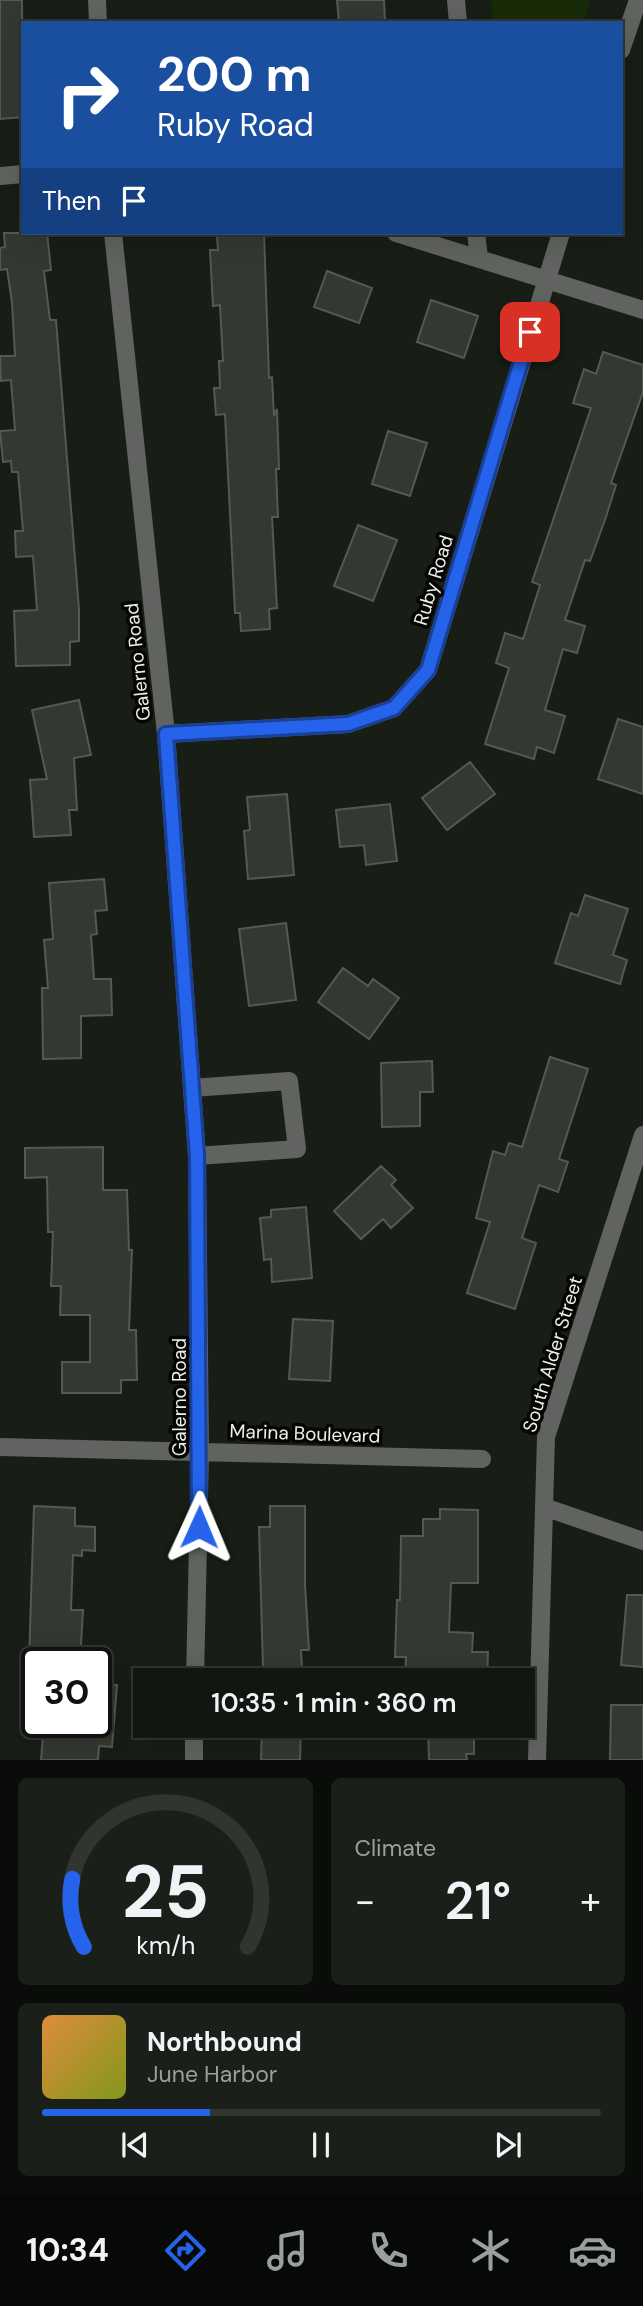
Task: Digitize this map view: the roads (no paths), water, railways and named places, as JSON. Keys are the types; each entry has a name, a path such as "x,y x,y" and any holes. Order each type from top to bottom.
{"street":[{"path":"97,0 98,21"},
{"path":"456,0 458,21"},
{"path":"623,44 638,0"},
{"path":"0,176 21,174"},
{"name":"Galerno Road","path":"113,235 166,734 197,1156 200,1451 195,1668"},
{"path":"403,235 643,310"},
{"path":"477,235 479,257"},
{"name":"Ruby Road","path":"166,734 348,724 394,708 428,670 560,235"},
{"path":"192,1088 289,1082 297,1149 197,1156"},
{"name":"South Alder Street","path":"537,1760 545,1437 643,1135"},
{"name":"Marina Boulevard","path":"0,1447 482,1459"},
{"path":"544,1507 643,1541"},
{"path":"194,1738 194,1760"}]}
